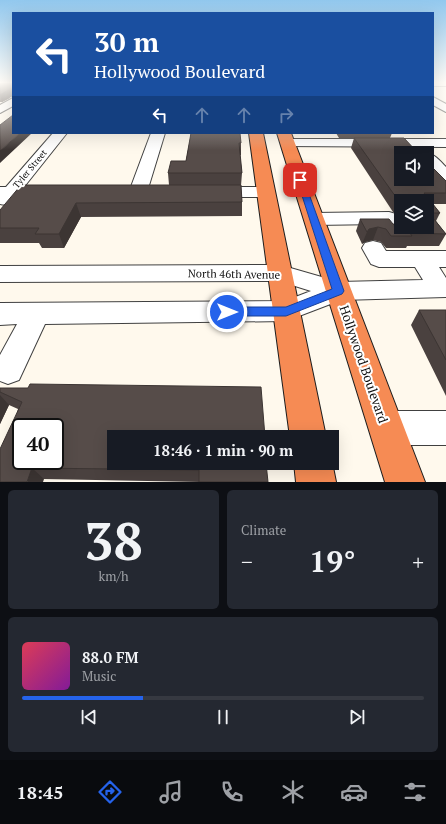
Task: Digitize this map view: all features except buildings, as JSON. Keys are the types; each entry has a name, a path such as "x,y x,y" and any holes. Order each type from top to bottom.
{"highway":[{"path":"256,134 307,430"},
{"name":"Hollywood Boulevard","path":"286,138 404,482"},
{"path":"314,470 316,482"}],"street":[{"name":"Tyler Street","path":"3,196 59,134"},
{"path":"138,192 158,134"},
{"path":"286,138 408,138 446,143"},
{"path":"408,138 416,146"},
{"path":"434,164 446,176"},
{"path":"3,196 63,192"},
{"path":"199,192 266,192"},
{"path":"314,219 446,259"},
{"path":"388,241 443,288"},
{"name":"North 46th Avenue","path":"0,274 280,273 338,291"},
{"path":"0,314 286,311 338,291 443,288"},
{"path":"8,370 37,313"},
{"path":"386,428 446,428"}],"route":[{"path":"227,312 286,311 338,291 300,180"}]}
